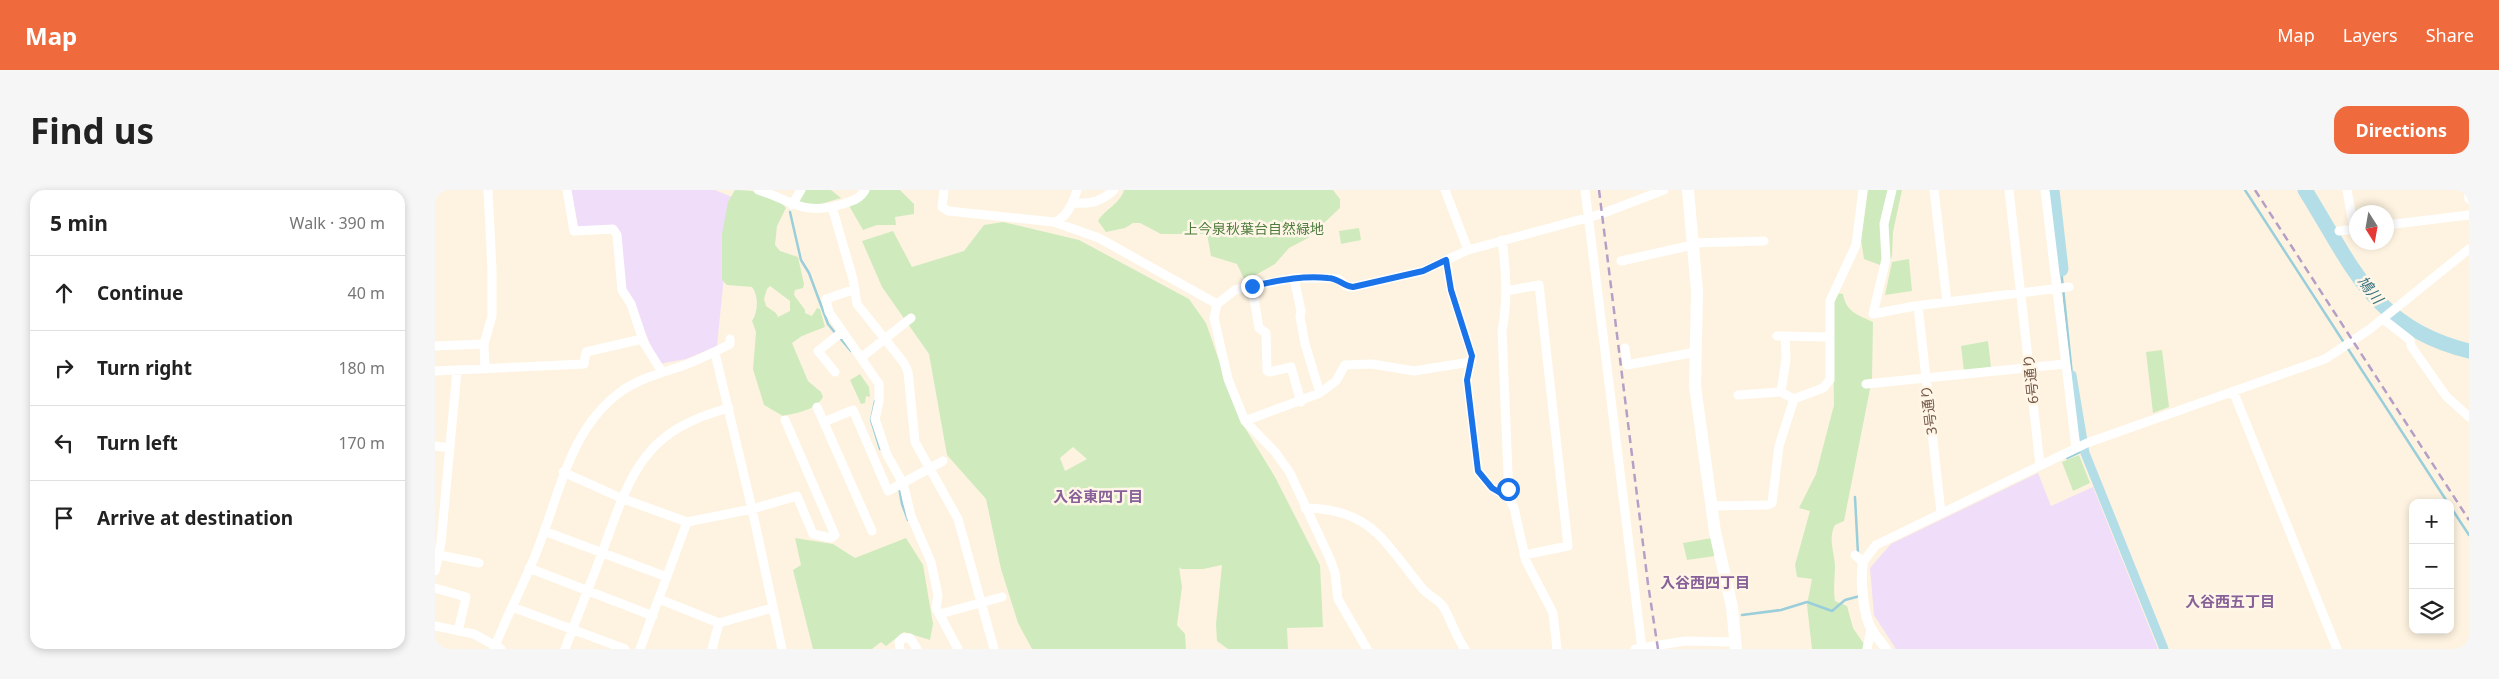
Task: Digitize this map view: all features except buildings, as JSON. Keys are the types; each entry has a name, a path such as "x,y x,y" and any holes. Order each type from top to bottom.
{"main road":[{"path":"1687,190 1697,291 1695,386 1719,557 1732,607 1736,646"}],"street":[{"path":"485,369 484,344 492,316 488,190"},
{"path":"567,190 574,230 596,231 613,229 617,235 618,263 622,290 631,304 643,339 662,372"},
{"path":"758,190 792,205 809,210 832,207 861,197 865,190"},
{"path":"792,205 801,190"},
{"path":"944,190 944,209 948,211 1054,222 1099,238 1217,304"},
{"path":"1054,222 1062,218 1073,203 1077,190"},
{"path":"1073,203 1095,203 1105,198 1114,190"},
{"path":"1445,190 1468,250"},
{"path":"1585,190 1640,649 1685,641 1736,646"},
{"path":"1367,649 1338,599 1335,573 1330,559 1290,473 1283,462 1245,421 1228,379 1215,332 1214,318 1217,304 1235,290 1294,278 1338,279 1346,286 1353,287 1423,271 1468,250 1608,212 1664,190"},
{"path":"1711,506 1768,505 1772,503 1779,446 1794,400 1828,384 1830,301 1856,245 1863,190"},
{"path":"1892,190 1884,224 1886,259 1873,314 1947,302 2063,288"},
{"path":"1934,190 1947,302"},
{"name":"6号通り","path":"2009,190 2040,465"},
{"path":"2045,190 2063,288 2065,364 2080,446"},
{"path":"2347,190 2350,205"},
{"path":"2467,190 2469,199"},
{"path":"832,207 855,289 857,304 905,363 908,372 915,442 958,519 994,649"},
{"path":"2394,224 2469,215"},
{"path":"2339,231 2349,229"},
{"path":"1502,240 1506,291 1502,331 1509,498 1514,508 1524,555 1533,578 1553,613 1557,649"},
{"path":"1621,261 1693,244 1764,241"},
{"path":"1867,649 1871,629 1859,558 1876,546 2080,446 2325,359 2341,350 2395,310 2469,249"},
{"path":"1446,260 1451,290 1472,356 1467,380 1478,471 1492,488 1509,498"},
{"path":"1294,278 1305,344 1321,393"},
{"path":"1506,291 1539,285 1568,546 1524,555"},
{"path":"1252,286 1259,328 1266,333 1267,371 1291,367 1301,402"},
{"path":"855,289 826,299 832,320 839,334 862,358 879,384 879,402 875,419 887,455 931,562 938,594 936,608 958,649"},
{"name":"3号通り","path":"1918,306 1941,514"},
{"path":"862,358 911,318"},
{"path":"2384,318 2410,340 2411,346 2446,396 2469,417"},
{"path":"835,372 818,351 839,334"},
{"path":"1781,392 1786,359 1781,336 1829,337"},
{"path":"435,371 583,364 586,352 643,339"},
{"path":"435,626 474,634 497,648 511,607 544,531 563,472 581,437 613,398 626,388 662,372 715,353 730,344 730,339"},
{"path":"435,346 484,344"},
{"path":"1625,348 1627,365 1696,352"},
{"path":"715,353 752,509 782,649"},
{"path":"1245,421 1301,402 1321,393 1336,381 1345,365 1372,364 1414,371 1470,362"},
{"path":"1865,384 2065,364"},
{"path":"435,571 439,555 457,370"},
{"path":"2233,391 2337,649"},
{"path":"1738,395 1781,392 1794,400"},
{"path":"817,407 872,531"},
{"path":"565,649 621,498 644,457 661,440 681,425 702,415 729,408"},
{"path":"824,422 853,410 889,491 943,461"},
{"path":"563,472 621,498 687,522 752,509 797,496 813,534 831,538 835,535 785,420"},
{"path":"435,446 450,448"},
{"path":"435,490 445,491"},
{"path":"1305,508 1336,511 1366,524 1383,537 1422,588 1444,608 1465,649"},
{"path":"640,649 687,522"},
{"path":"544,531 667,577"},
{"path":"439,555 479,563"},
{"path":"529,568 653,616"},
{"path":"435,588 466,597 458,631"},
{"path":"940,614 1002,597"},
{"path":"659,599 719,623 772,608"},
{"path":"511,607 625,649"},
{"path":"712,649 719,623"},
{"path":"1871,629 1887,649"},
{"path":"900,649 899,642 903,638 910,638 917,649"}],"shaded area":[{"path":"571,190 715,190 732,197 717,346 686,359 659,364 624,284 620,233 581,229 578,226"},
{"path":"2038,473 2051,506 2093,487 2158,649 1896,649 1874,615 1870,568 1891,544"}],"green space":[{"path":"735,190 749,191 769,195 786,208 777,226 775,245 780,251 798,257 804,284 803,288 795,290 794,295 805,310 805,313 812,316 817,308 820,309 825,327 802,336 792,343 808,381 821,392 823,397 816,405 806,410 783,416 764,405 753,369 756,332 752,321 756,309 756,295 752,287 727,285 722,280 722,234 728,202","holes":["770,286 790,301 790,311 778,317 776,313 766,306 764,299"]},
{"path":"805,190 831,190 841,198 814,206 799,202"},
{"path":"868,190 900,190 914,204 914,214 895,217 896,225 877,225 863,230 848,204"},
{"name":"上今泉秋葉台自然緑地","path":"1124,190 1333,190 1340,199 1340,208 1308,238 1289,248 1275,264 1245,281 1237,264 1211,256 1207,234 1161,234 1140,223 1133,223 1125,228 1106,232 1098,221 1116,203"},
{"path":"1868,190 1902,190 1893,232 1892,256 1888,266 1864,259 1861,240"},
{"path":"1003,222 1079,240 1189,299 1206,323 1239,418 1275,477 1320,565 1323,627 1287,628 1288,649 1228,649 1217,641 1216,624 1222,565 1203,569 1181,569 1179,567 1182,587 1177,625 1185,634 1186,649 1032,649 1018,623 1001,569 986,499 947,455 929,354 882,287 862,241 893,231 912,267 964,251 984,225","holes":["1073,447 1087,459 1065,471 1060,458"]},
{"path":"1359,228 1361,240 1341,244 1339,231"},
{"path":"1909,259 1912,291 1885,295 1892,262"},
{"path":"1836,293 1843,294 1847,305 1853,312 1873,322 1872,379 1844,521 1835,525 1832,535 1835,565 1835,601 1847,606 1853,628 1864,644 1865,649 1812,649 1807,605 1812,579 1797,577 1795,565 1810,511 1799,508 1816,474 1834,405 1832,305"},
{"path":"1988,341 1991,367 1964,371 1961,346"},
{"path":"2162,350 2169,407 2153,413 2146,352"},
{"path":"860,374 869,387 870,397 866,396 865,403 861,404 850,380"},
{"path":"2079,455 2090,483 2073,491 2062,462"},
{"path":"795,538 833,544 855,558 906,538 923,565 933,624 930,640 904,632 886,646 881,642 872,649 813,649 793,570 801,565"},
{"path":"1712,538 1715,556 1687,560 1683,543"}],"waterway":[{"path":"2052,190 2061,269"},
{"path":"2245,190 2445,499"},
{"name":"鳩川","path":"2305,190 2352,268 2387,310 2409,327 2436,341 2469,351"},
{"path":"790,212 801,260 809,273 828,324 836,334"},
{"path":"2061,269 2072,375"},
{"path":"840,338 851,351"},
{"path":"2072,375 2085,453 2164,649"},
{"path":"875,401 871,420 880,449"},
{"path":"2067,458 2084,450"},
{"path":"899,487 902,504 908,520"},
{"path":"1855,497 1858,554"},
{"path":"2454,512 2469,535"},
{"path":"1742,615 1781,610 1807,602 1832,611 1845,600 1860,596"}],"railway":[{"path":"1599,190 1648,584 1658,649"},
{"path":"2255,190 2469,520"}],"district":[{"name":"入谷東四丁目","path":"1098,497"},
{"name":"入谷西四丁目","path":"1705,583"},
{"name":"入谷西五丁目","path":"2230,602"}],"route":[{"path":"1252,286 1294,278 1327,278 1338,279 1346,286 1353,287 1423,271 1446,260 1451,290 1466,329 1472,356 1467,380 1478,471 1492,488 1509,498 1508,489"}]}
